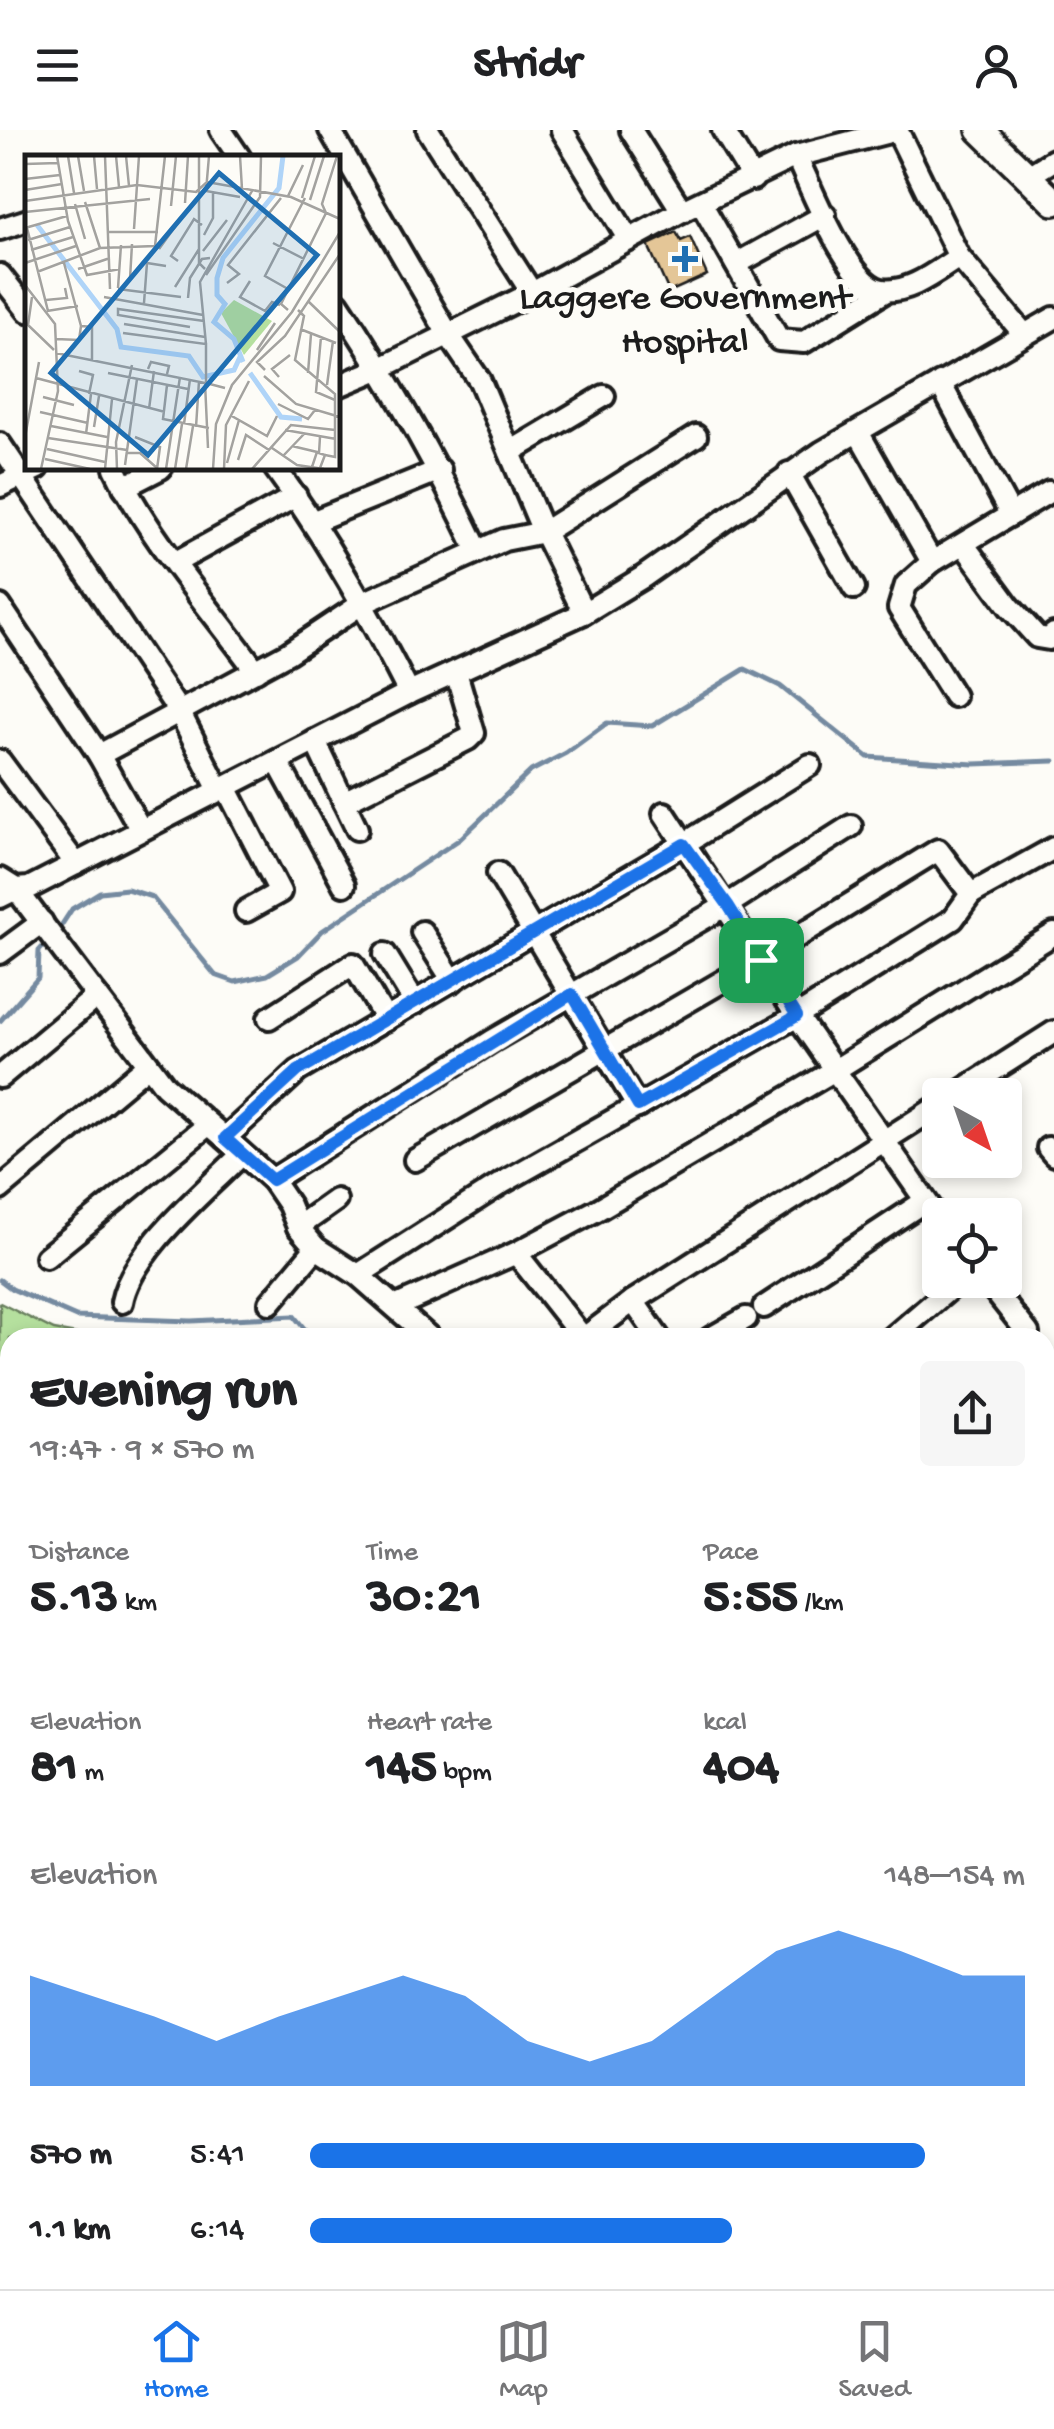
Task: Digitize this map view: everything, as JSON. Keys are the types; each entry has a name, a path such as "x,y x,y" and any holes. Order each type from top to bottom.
{"street":[{"path":"221,130 238,155"},
{"path":"330,130 448,334 480,381 544,532 584,613"},
{"path":"428,130 532,293"},
{"path":"562,130 629,240"},
{"path":"631,130 736,264 779,340 804,342 886,291 925,278 960,257"},
{"path":"723,130 752,179"},
{"path":"340,385 532,293 796,156 897,130 960,257 1024,334"},
{"path":"980,130 1054,202"},
{"path":"796,156 844,253 869,286 886,291"},
{"path":"1028,176 1054,160"},
{"path":"736,264 825,215"},
{"path":"0,229 25,221"},
{"path":"0,276 25,302"},
{"path":"340,305 382,368 440,470 478,551"},
{"path":"5,888 29,888 409,693 584,613 789,473 1054,318"},
{"path":"940,383 1010,515"},
{"path":"510,452 604,396"},
{"path":"858,432 932,562"},
{"path":"99,754 256,671 364,602 504,540 544,532 696,436"},
{"path":"0,444 180,713 280,892 246,910"},
{"path":"152,470 119,477 256,671"},
{"path":"277,470 364,602 409,693"},
{"path":"314,521 440,470"},
{"path":"789,473 854,588"},
{"path":"954,696 899,608 906,585 932,562 1052,493"},
{"path":"176,562 296,496"},
{"path":"964,544 1036,637 1049,639 1054,634"},
{"path":"0,606 99,754 141,830"},
{"path":"344,802 474,733 456,672"},
{"path":"315,741 357,829"},
{"path":"0,760 76,864"},
{"path":"277,761 344,886"},
{"path":"46,1257 298,1071 684,844 810,765"},
{"path":"664,813 922,1199"},
{"path":"272,1180 572,994 728,905 851,826"},
{"path":"358,1275 502,1183 797,1016 953,919 971,894 1054,848"},
{"path":"415,1160 761,960 938,850 971,894"},
{"path":"498,873 638,1106"},
{"path":"5,888 43,923 165,1086 272,1180 298,1227 316,1248 358,1275 420,1328"},
{"path":"0,953 43,923"},
{"path":"422,932 452,981"},
{"path":"397,1306 516,1253 597,1210 835,1070 1054,934"},
{"path":"385,954 415,1003"},
{"path":"269,1018 353,964 386,1020"},
{"path":"0,1077 98,996"},
{"path":"982,1078 1054,1032"},
{"path":"0,1189 148,1065"},
{"path":"597,1328 633,1301 922,1115"},
{"path":"122,1302 126,1282 157,1242 242,1154"},
{"path":"298,1227 336,1200"},
{"path":"730,1328 922,1203"},
{"path":"270,1304 316,1248"},
{"path":"516,1253 576,1328"},
{"path":"904,1328 939,1298"},
{"path":"1000,1298 1024,1328"},
{"path":"633,1301 652,1328"}],"green space":[{"path":"0,1303 50,1328 0,1328"}],"building":[{"path":"676,232 681,241 690,237 707,275 669,292 648,245"}],"waterway":[{"path":"57,932 72,909 100,892 127,889 152,897 215,975 235,982 267,975 298,956 322,931 460,839 531,771 566,753 607,723 652,726 745,669 780,686 868,757 974,764 1054,761"},
{"path":"0,1021 38,978 39,951 49,940"},
{"path":"0,1280 76,1317 191,1321 294,1316 304,1328"}],"place":[{"name":"Laggere Government Hospital","path":"685,259"}],"route":[{"path":"684,844 761,960 797,1016 638,1106 572,994 272,1180 225,1138 298,1071 684,844"}]}
